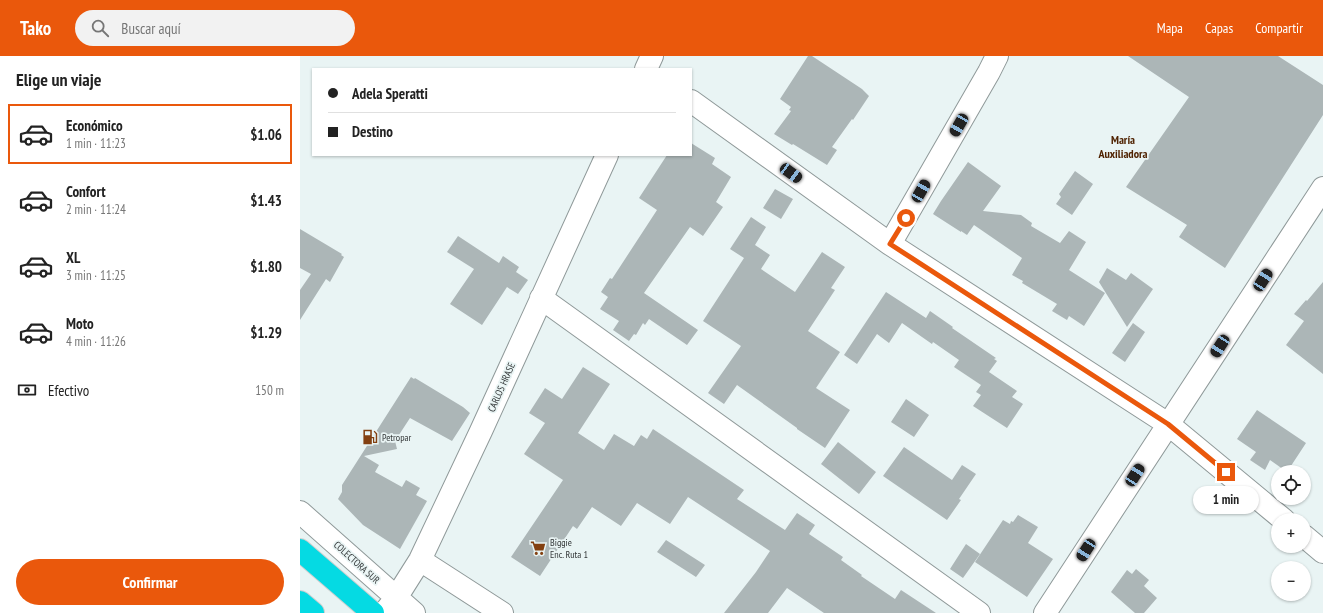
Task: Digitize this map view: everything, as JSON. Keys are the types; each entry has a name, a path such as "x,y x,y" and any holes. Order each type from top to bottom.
{"highway":[{"path":"300,550 374,613"},
{"path":"300,602 313,613"}],"street":[{"path":"646,68 652,56"},
{"path":"890,244 997,56"},
{"path":"692,102 890,244 1168,424 1276,513"},
{"name":"CARLOS HRASE","path":"390,605 420,560 482,430 607,156"},
{"path":"1045,613 1323,188"},
{"path":"541,298 979,613"},
{"name":"COLECTORA SUR","path":"300,512 390,605 414,613"},
{"path":"1311,542 1323,552"},
{"path":"420,560 502,613"}],"building":[{"path":"808,56 812,56 862,89 869,96 832,147 837,150 827,165 774,134 791,111 789,110 791,107 780,99"},
{"path":"1128,56 1278,56 1323,85 1323,115 1225,268 1179,237 1187,225 1126,187 1189,97"},
{"path":"692,144 715,158 712,164 731,177 716,202 723,207 703,236 690,227 644,293 698,330 687,345 649,319 645,325 643,323 636,335 634,334 629,341 613,330 619,321 600,309 608,297 601,292 610,278 612,279 657,210 639,198 666,156 692,156"},
{"path":"968,162 1001,186 983,211 1021,215 1032,223 1031,226 1060,243 1069,231 1086,242 1069,270 1105,293 1084,326 1069,316 1067,320 1052,311 1057,304 1022,283 1023,281 1012,275 1022,258 974,225 967,235 933,214"},
{"path":"1075,171 1093,184 1072,215 1056,204 1061,197 1059,194"},
{"path":"775,189 793,199 781,219 763,208"},
{"path":"751,217 766,227 755,245 770,255 761,269 795,292 822,252 845,267 831,288 835,290 808,331 840,352 816,388 850,410 825,448 737,385 724,404 708,393 741,346 703,321 744,258 730,249"},
{"path":"300,229 342,254 341,255 344,257 330,282 326,279 300,320 300,290 311,274 300,268"},
{"path":"458,236 499,263 503,256 519,267 516,272 528,280 518,294 507,287 482,325 450,304 474,269 447,252"},
{"path":"1107,268 1126,280 1131,273 1153,289 1127,327 1099,282"},
{"path":"1323,282 1323,374 1286,345 1304,321 1294,314"},
{"path":"886,292 926,318 930,311 996,358 994,359 997,361 989,372 1017,391 1012,397 1023,404 1007,428 973,406 981,395 976,392 981,385 954,367 959,360 933,342 932,344 902,323 889,343 877,334 857,364 844,355"},
{"path":"1133,323 1145,332 1125,362 1112,353"},
{"path":"583,367 610,384 578,433 604,450 614,434 634,446 641,435 647,439 653,429 744,490 737,499 785,530 797,513 815,525 809,534 843,557 841,560 862,575 861,576 895,599 901,590 936,613 824,613 787,588 768,613 724,613 756,572 770,551 688,497 670,524 637,503 621,526 592,507 577,529 573,526 540,576 511,557 563,480 524,454 545,423 529,413 545,388 562,399"},
{"path":"411,377 463,407 470,413 452,441 410,418 395,441 397,449 364,456 379,465 375,472 402,487 406,480 420,488 416,495 427,501 400,549 363,525 338,499 342,492 342,485"},
{"path":"906,399 929,415 914,437 891,422"},
{"path":"1257,410 1306,443 1292,465 1277,465 1270,460 1265,470 1250,460 1256,452 1237,439"},
{"path":"838,442 876,472 859,494 821,464"},
{"path":"904,447 952,480 962,465 976,474 947,520 883,476"},
{"path":"1018,515 1038,527 1028,543 1053,559 1027,597 975,562 1003,520 1010,524 1011,521 1013,522"},
{"path":"666,540 705,565 696,577 657,552"},
{"path":"966,544 980,554 963,578 950,569"},
{"path":"1136,569 1149,580 1144,586 1157,598 1144,613 1135,613 1111,592 1127,570 1132,574"}],"place":[{"name":"Petropar","path":"370,437"},
{"name":"Biggie Enc. Ruta 1","path":"538,548"}],"district":[{"name":"María Auxiliadora","path":"1123,147"}],"route":[{"path":"906,218 890,244 1168,424 1226,472"}]}
